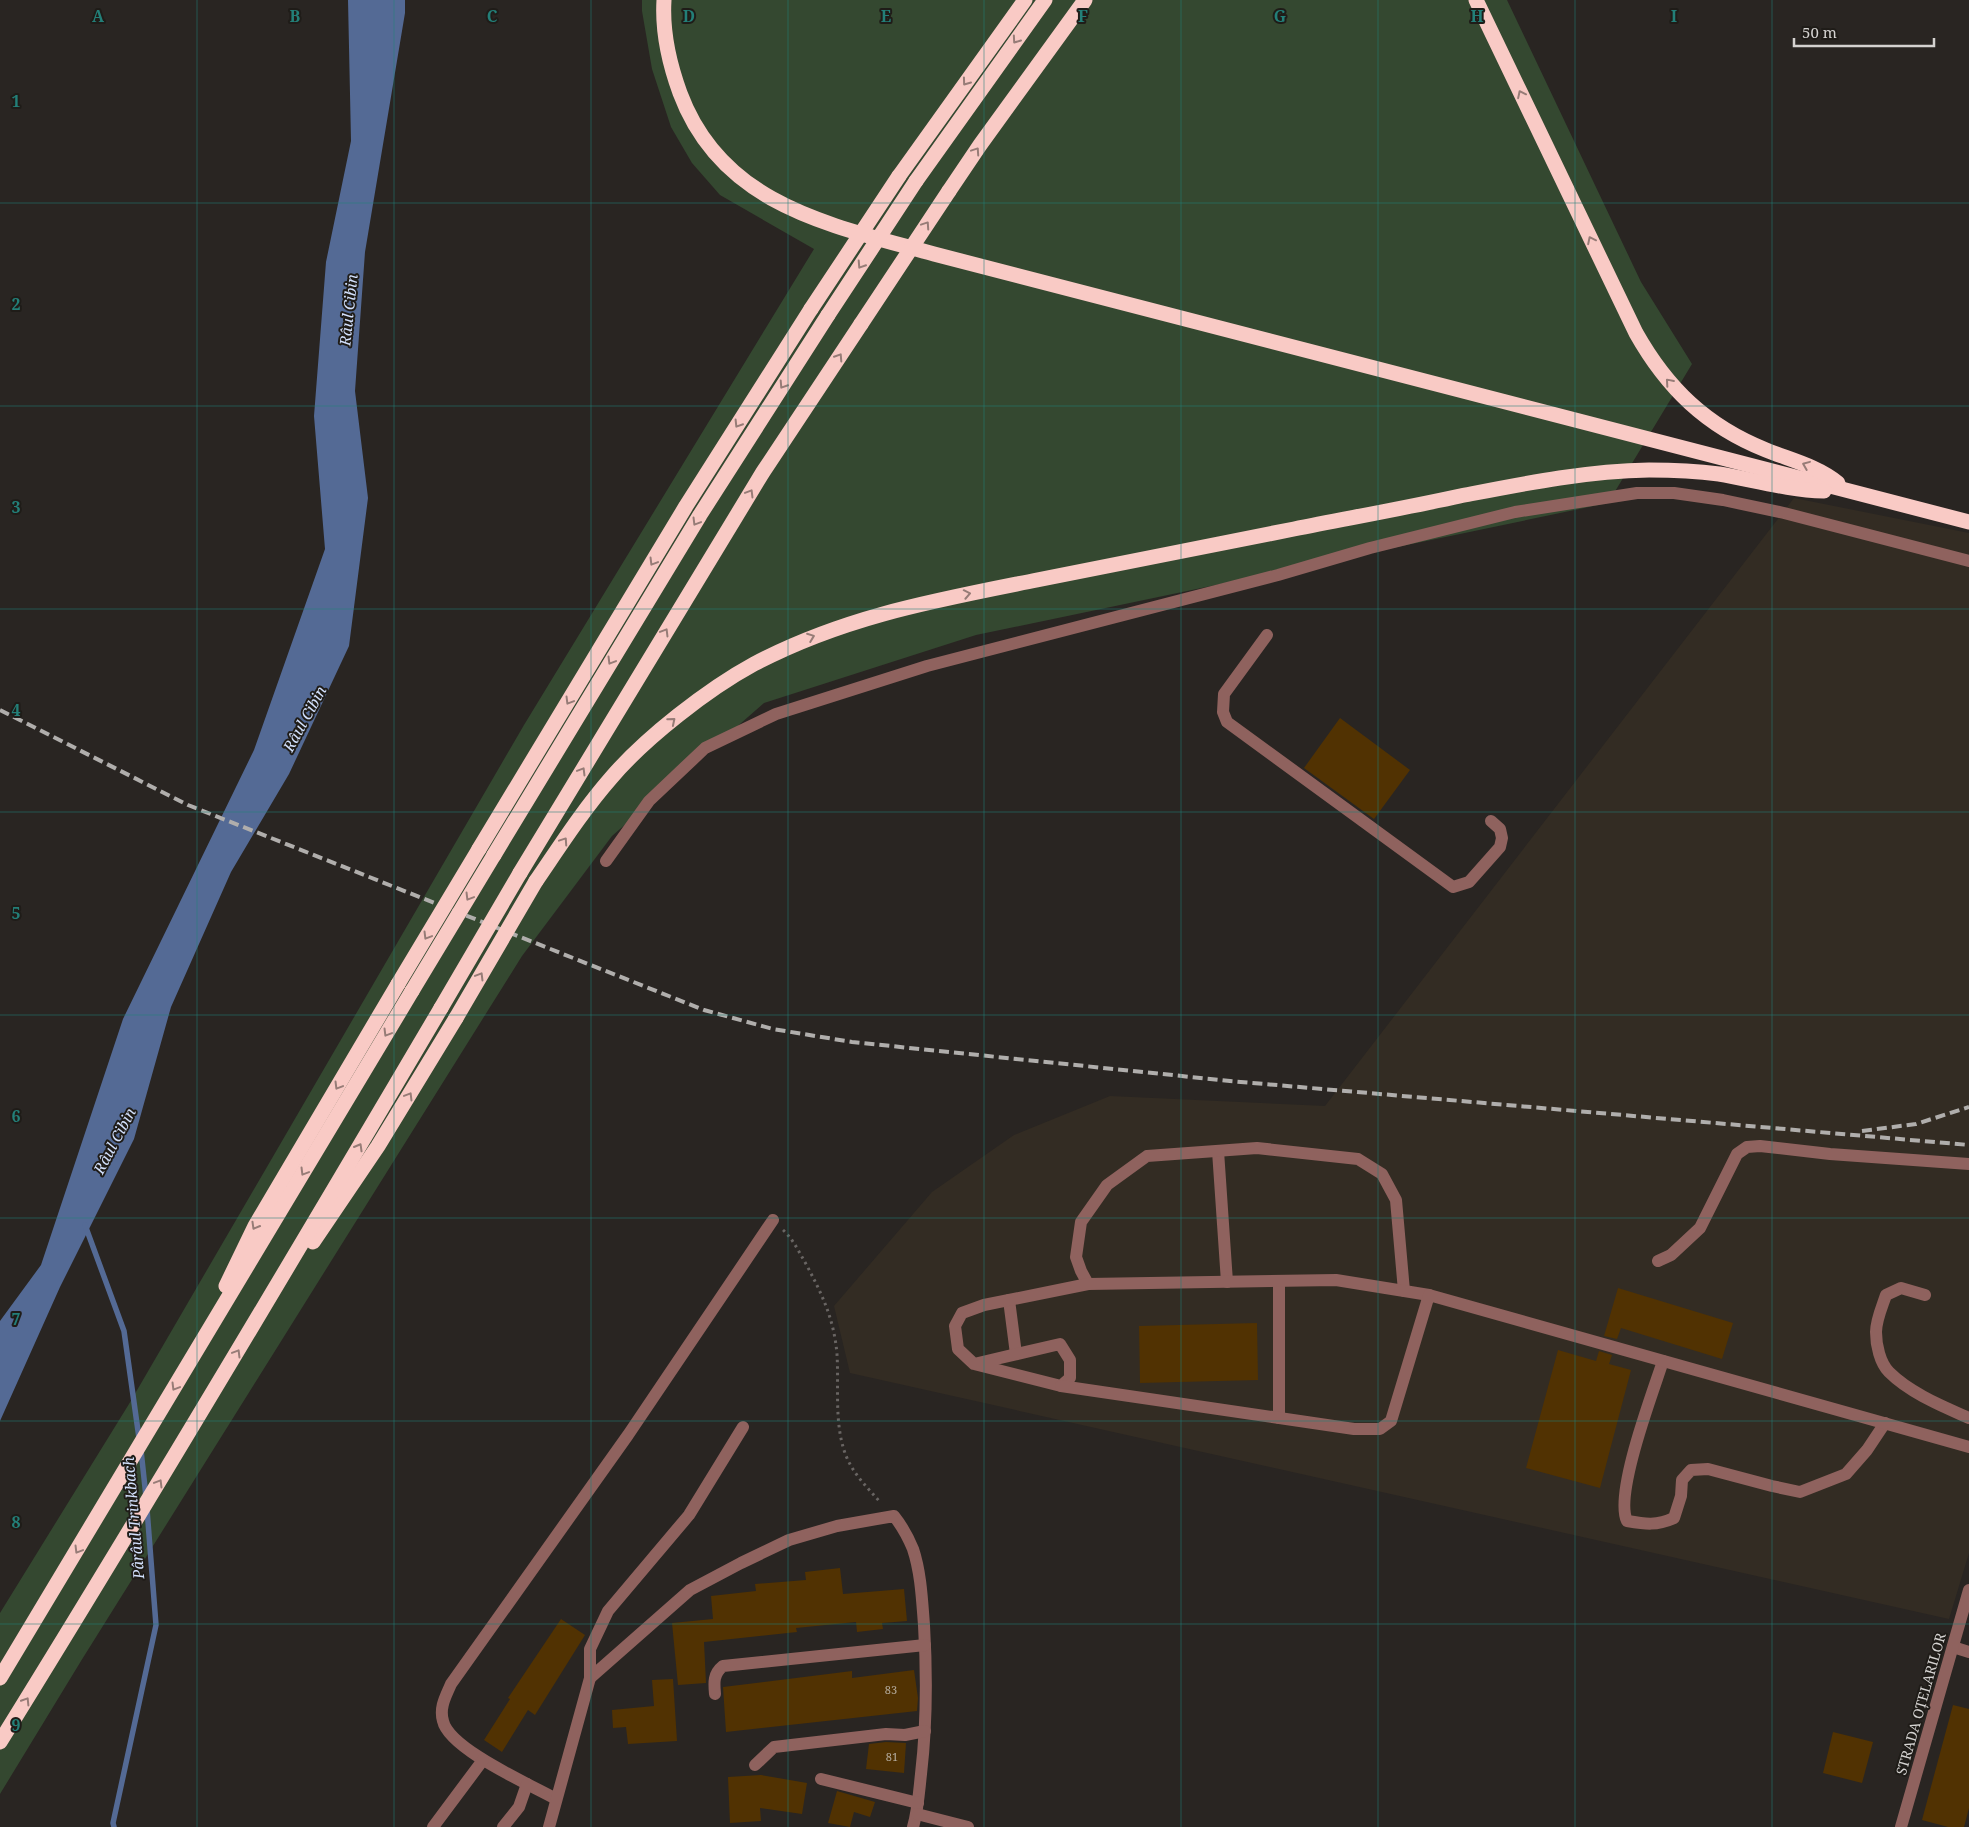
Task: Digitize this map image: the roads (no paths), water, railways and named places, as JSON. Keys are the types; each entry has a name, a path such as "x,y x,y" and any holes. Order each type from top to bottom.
{"highway":[{"path":"664,0 663,14 666,44 674,78 687,111 705,142 724,165 750,187 790,210 827,224 934,254 1969,522"},
{"path":"208,1331 228,1279 256,1226 398,984 686,506 811,308 899,176 1025,0"},
{"path":"0,1678 700,515 916,181 1045,0"},
{"path":"0,1742 116,1555 520,873 763,472 980,145 1085,0"},
{"path":"1476,0 1636,333 1664,377 1683,398 1724,429 1766,450 1810,466 1832,478 1848,490"},
{"path":"281,1279 294,1267 339,1206 456,1018 536,881 582,814 613,776 642,746 679,716 752,666 803,640 839,626 883,613 951,597 1494,490 1580,475 1618,471 1686,471 1719,474 1795,489 1848,490"}],"street":[{"path":"606,861 649,801 705,748 776,714 927,666 1278,576 1370,548 1515,512 1638,493 1674,493 1723,500 1784,513 1969,561"},
{"path":"1267,635 1224,694 1223,712 1227,722 1453,887 1469,882 1500,847 1502,838 1500,829 1491,821"},
{"path":"1658,1261 1670,1255 1700,1228 1737,1154 1747,1147 1760,1146 1782,1150 1898,1160 1969,1164"},
{"path":"1088,1284 1076,1257 1080,1222 1107,1185 1147,1156 1257,1148 1358,1159 1382,1174 1396,1200 1404,1291"},
{"path":"1218,1151 1227,1282"},
{"path":"556,1799 484,1760 450,1735 443,1721 442,1703 452,1684 628,1435 773,1220"},
{"path":"1429,1296 1390,1421 1380,1429 1354,1429 1061,1386 974,1364 958,1349 955,1326 962,1313 984,1305 1088,1284 1336,1280 1429,1296 1969,1447"},
{"path":"1279,1281 1279,1418"},
{"path":"1925,1295 1901,1288 1886,1295 1879,1314 1876,1332 1880,1356 1888,1371 1912,1388 1937,1403 1969,1418"},
{"path":"1009,1300 1016,1354"},
{"path":"974,1364 1060,1344 1070,1360 1070,1378 1061,1386"},
{"path":"1663,1361 1642,1422 1629,1473 1623,1513 1627,1521 1649,1525 1662,1523 1674,1518 1681,1496 1682,1480 1691,1470 1708,1469 1800,1492 1846,1474 1867,1450 1885,1423"},
{"path":"549,1827 590,1678 590,1649 608,1611 689,1515 743,1427"},
{"path":"590,1678 690,1590 741,1562 789,1540 837,1526 894,1516 904,1530 913,1550 922,1592 927,1678 925,1731 917,1808 913,1827"},
{"name":"STRADA OȚELARILOR","path":"1900,1827 1954,1647 1969,1590"},
{"path":"715,1694 714,1679 717,1671 722,1666 925,1645"},
{"path":"1954,1647 1969,1652"},
{"path":"755,1765 774,1746 886,1734 905,1735 925,1731"},
{"path":"434,1827 484,1760"},
{"path":"821,1779 917,1808 968,1827"},
{"path":"503,1827 519,1806 527,1784"}],"water":[{"name":"Râul Cibin","path":"348,0 405,0 405,13 365,252 355,391 368,498 349,646 289,774 231,872 171,1007 134,1139 60,1287 0,1421 0,1321 41,1265 123,1019 254,750 325,549 314,416 326,262 351,141"}],"waterway":[{"name":"Pârâul Trinkbach","path":"85,1225 124,1331 139,1438"},
{"name":"Pârâul Trinkbach","path":"141,1450 146,1497"},
{"name":"Pârâul Trinkbach","path":"114,1827 113,1823 156,1625 147,1509"}],"railway":[{"path":"0,710 188,805 704,1010 773,1029 852,1042 1230,1081 1969,1145"},
{"path":"1862,1131 1916,1124 1969,1107"}]}
